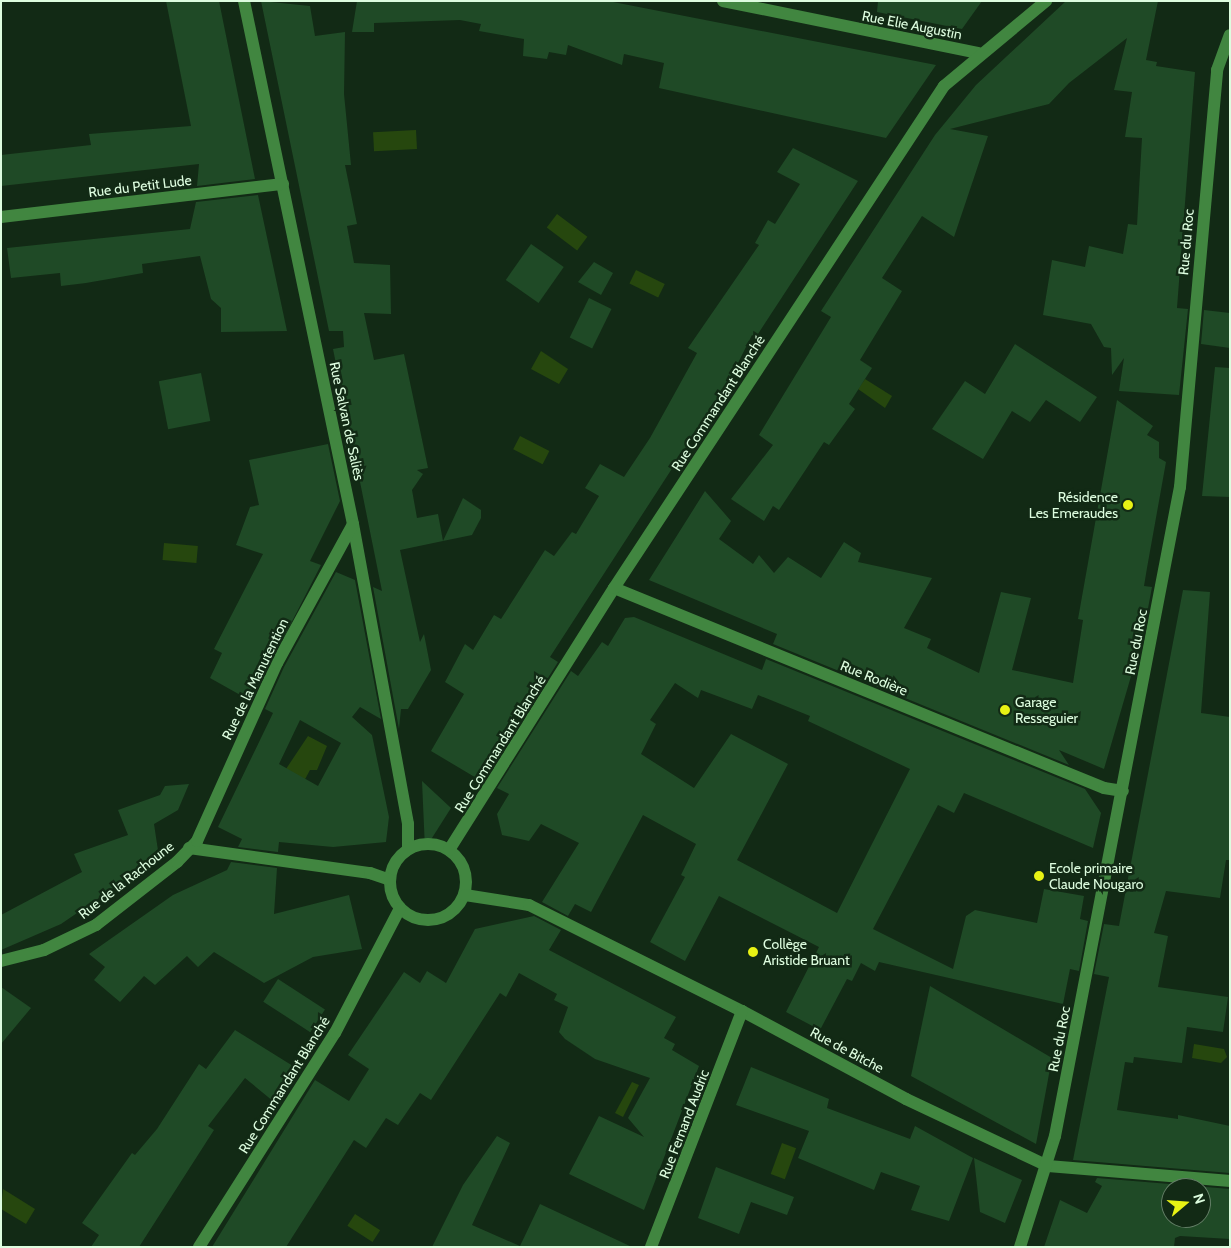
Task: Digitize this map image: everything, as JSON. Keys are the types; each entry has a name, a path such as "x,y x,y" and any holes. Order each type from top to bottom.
{"street":[{"name":"Rue Salvan de Saliès","path":"244,1 353,524 408,849"},
{"name":"Rue Elie Augustin","path":"723,1 979,53"},
{"name":"Rue Commandant Blanché","path":"449,850 614,588 944,86 979,53 1046,1"},
{"name":"Rue du Roc","path":"1020,1247 1048,1166 1123,791 1180,487 1217,70 1230,35"},
{"name":"Rue du Petit Lude","path":"1,217 282,184"},
{"name":"Rue de la Manutention","path":"189,848 277,662 353,524"},
{"name":"Rue Rodière","path":"614,588 1095,784 1123,791"},
{"path":"429,844 449,850 465,870 465,895 454,911 436,921 410,917 400,908 390,880 392,868 408,849 429,844"},
{"name":"Rue de la Rachoune","path":"1,961 44,950 96,926 189,848 370,873 390,880"},
{"name":"Rue de Bitche","path":"465,895 530,906 742,1011 906,1099 1048,1166 1230,1181"},
{"name":"Rue Commandant Blanché","path":"199,1247 335,1033 400,908"},
{"name":"Rue Fernand Audric","path":"651,1247 742,1011"}],"shaded area":[{"path":"416,130 417,149 374,151 373,132"},
{"path":"557,214 587,237 577,250 547,228"},
{"path":"636,270 665,284 658,298 629,283"},
{"path":"541,351 568,369 559,384 531,369"},
{"path":"865,379 892,396 885,408 858,389"},
{"path":"520,436 549,451 543,464 513,449"},
{"path":"164,543 198,546 196,563 163,560"},
{"path":"308,736 327,746 317,770 310,770 303,783 282,775"},
{"path":"1194,1044 1224,1049 1227,1057 1221,1063 1192,1058"},
{"path":"632,1082 639,1085 623,1117 615,1113"},
{"path":"782,1143 796,1148 785,1179 771,1174"},
{"path":"3,1189 35,1209 26,1224 1,1209"},
{"path":"355,1214 380,1230 373,1242 347,1226"}],"building":[{"path":"166,1 219,1 255,179 197,186 199,164 1,186 1,155 91,145 89,134 191,126"},
{"path":"261,1 310,6 315,36 345,32 344,94 351,165 345,165 357,224 347,226 354,263 390,265 391,314 364,313 374,360 404,354 428,468 417,470 423,474 412,490 417,518 438,514 443,541 400,550 420,642 424,634 431,670 408,709 401,709 399,729 373,587 382,591 357,467 352,478 344,440 351,439 333,349 344,347 343,331 329,331"},
{"path":"357,1 608,1 936,65 886,138 659,88 664,63 624,54 622,65 568,45 566,55 549,52 547,59 523,56 524,39 479,31 481,24 460,20 374,23 374,32 352,32"},
{"path":"878,1 982,1 962,29 877,12"},
{"path":"1066,1 1158,1 1146,60 1157,62 1156,66 1195,72 1177,308 1188,309 1179,395 1119,391 1124,358 1112,375 1111,348 1104,347 1091,324 1043,315 1052,260 1085,267 1089,246 1123,254 1128,224 1137,225 1142,138 1125,137 1132,92 1114,90 1127,38 1069,83 1049,104 950,129 988,136 954,237 922,216 882,278 902,291 860,360 872,368 849,404 855,409 829,445 824,442 779,510 773,506 764,521 731,499 773,445 759,435 831,317 821,311 935,135 976,85"},
{"path":"793,148 858,181 756,337 752,335 730,379 550,657 558,662 483,781 431,751 464,694 445,682 465,644 473,650 494,615 501,619 545,550 554,556 572,532 576,534 599,496 585,488 600,464 624,477 650,438 697,353 688,348 759,245 755,243 768,220 775,224 800,184 777,172"},
{"path":"258,195 287,331 221,332 221,308 211,299 200,256 142,264 143,273 61,286 60,273 11,278 7,248 190,229 196,202"},
{"path":"531,244 564,267 539,303 506,280"},
{"path":"594,262 613,273 601,295 578,282"},
{"path":"589,298 611,309 592,349 570,338"},
{"path":"1204,310 1230,313 1230,348 1201,344"},
{"path":"1015,344 1097,397 1080,422 1046,400 1030,422 1012,411 983,459 932,429 965,381 985,394"},
{"path":"1215,367 1230,368 1230,497 1202,496"},
{"path":"201,373 210,421 168,429 159,381"},
{"path":"1117,400 1153,426 1147,435 1159,442 1159,458 1166,462 1144,586 1152,587 1143,635 1104,769 1059,750 1069,765 773,644 777,634 649,580 705,491 731,521 719,539 753,564 759,555 774,573 788,557 821,578 844,542 861,553 858,562 932,578 904,628 931,639 927,648 979,673 1001,592 1031,598 1012,670 1073,683 1083,620 1078,619"},
{"path":"328,444 340,501 310,561 321,565 251,701 210,678 222,653 214,649 263,554 236,545 250,507 259,505 249,460"},
{"path":"463,498 481,510 481,518 472,535 443,541"},
{"path":"336,572 355,580 381,719 360,707 352,717 372,735 389,817 386,842 333,847 279,842 278,852 238,847 242,839 218,827 273,713 265,709 284,667","holes":["300,720 341,743 318,786 279,764"]},
{"path":"1183,590 1210,592 1201,713 1230,717 1230,860 1226,860 1220,898 1166,891 1154,933 1168,936 1158,987 1228,997 1223,1032 1187,1027 1182,1063 1134,1057 1133,1063 1125,1062 1117,1110 1178,1119 1178,1115 1230,1126 1230,1173 1073,1160 1109,977 1094,974 1104,924 1119,926"},
{"path":"634,617 762,670 766,659 1085,789 1101,813 1093,848 964,793 954,813 938,805 873,929 953,969 966,916 975,910 1037,923 1044,889 1084,896 1080,919 1088,921 1079,971 1070,969 1063,1004 879,962 875,971 861,963 852,981 847,979 820,1030 786,1012 819,947 719,896 685,961 650,942 685,877 681,875 696,844 643,815 591,912 575,904 568,916 542,902 579,843 541,824 529,841 502,835 497,814 509,794 497,788 571,671 578,676 602,642 608,646 625,618","holes":["675,683 698,698 701,690 752,709 758,695 810,716 808,721 910,769 837,913 737,860 788,764 731,734 694,788 641,754 656,724 650,720"]},
{"path":"422,781 451,808 425,849"},
{"path":"189,784 178,810 154,824 159,857 61,924 1,950 1,915 82,872 74,854 128,835 118,810 160,795 165,786"},
{"path":"231,862 277,868 274,914 349,895 362,949 313,957 264,983 214,952 198,967 187,956 155,985 144,976 120,1002 94,980 105,967 89,954 173,895 227,870"},
{"path":"534,916 561,930 549,950 676,1017 664,1038 675,1044 672,1050 699,1066 644,1210 569,1174 599,1116 644,1137 628,1118 650,1078 595,1059 565,1039 559,1032 568,1007 554,1000 557,994 519,973 506,997 500,993 431,1100 420,1093 398,1125 386,1118 366,1148 354,1140 286,1247 212,1247 315,1080 349,1101 369,1069 348,1055 404,972 420,983 427,971 446,983 475,929"},
{"path":"278,979 325,1009 310,1032 263,1002"},
{"path":"930,986 1052,1058 1036,1144 911,1076"},
{"path":"1,987 31,1008 1,1044"},
{"path":"235,1030 301,1071 279,1106 245,1078 208,1126 214,1130 139,1247 91,1247 99,1235 82,1223 132,1153 135,1155 157,1129 199,1064 206,1069"},
{"path":"751,1067 829,1099 827,1108 910,1139 915,1126 973,1158 949,1221 911,1210 920,1186 881,1172 874,1190 798,1158 809,1131 736,1105"},
{"path":"497,1136 510,1143 472,1225 520,1246 540,1204 632,1247 432,1247 463,1185"},
{"path":"974,1158 1022,1180 1005,1223 980,1212"},
{"path":"716,1167 794,1197 787,1215 751,1202 739,1234 698,1218"},
{"path":"1097,1178 1161,1183 1161,1228 1211,1228 1211,1187 1230,1189 1230,1239 1180,1236 1175,1238 1174,1247 1044,1247 1060,1200 1087,1213 1102,1186 1095,1182"}],"place":[{"name":"Résidence Les Emeraudes","path":"1128,505"},
{"name":"Garage Resseguier","path":"1005,710"},
{"name":"Ecole primaire Claude Nougaro","path":"1039,876"},
{"name":"Collège Aristide Bruant","path":"753,952"}]}
